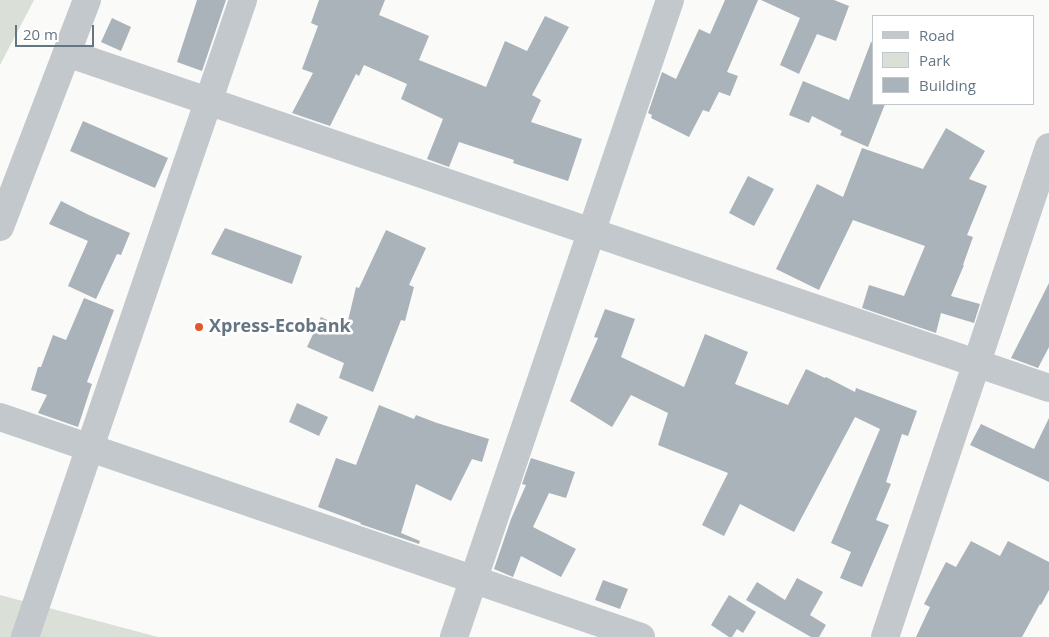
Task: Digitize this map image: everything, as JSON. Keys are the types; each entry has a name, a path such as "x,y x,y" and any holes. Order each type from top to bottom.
{"street":[{"path":"0,227 87,0"},
{"path":"25,637 243,0"},
{"path":"454,637 670,0"},
{"path":"66,53 1049,388"},
{"path":"885,637 1049,148"},
{"path":"0,417 641,637"}],"green space":[{"path":"0,0 34,0 0,65"},
{"path":"0,595 158,637 0,637"}],"building":[{"path":"197,0 226,0 202,71 177,62"},
{"path":"319,0 385,0 379,15 429,36 419,60 486,87 505,41 527,51 545,16 569,27 532,95 541,100 531,122 582,139 568,181 513,163 514,160 459,142 449,167 427,159 443,119 401,99 407,84 364,65 359,76 356,74 330,126 292,113 313,73 302,69 318,26 311,23"},
{"path":"725,0 758,0 727,72 738,76 730,96 719,92 709,112 703,110 689,137 651,118 652,115 648,113 662,72 676,79 699,29 710,34"},
{"path":"761,0 834,0 849,6 836,41 817,34 799,74 780,65 800,18"},
{"path":"112,18 131,27 121,51 101,42"},
{"path":"872,42 872,105 885,105 868,147 840,135 842,131 812,116 809,123 789,115 803,81 849,100"},
{"path":"83,121 168,158 155,188 70,151"},
{"path":"946,128 985,151 969,179 987,186 967,235 973,237 951,296 980,304 974,323 941,313 936,333 862,308 869,285 904,296 925,246 853,220 819,290 776,269 817,184 843,197 862,148 923,169"},
{"path":"748,176 774,189 754,226 729,213"},
{"path":"61,201 130,233 121,255 117,254 96,299 68,286 88,241 49,224"},
{"path":"225,228 302,256 292,284 211,254"},
{"path":"386,230 426,248 409,285 414,287 405,321 401,320 373,392 339,378 344,363 307,347 321,317 346,329 356,287 359,288"},
{"path":"1049,283 1049,347 1038,368 1011,358"},
{"path":"84,298 114,310 87,382 92,384 78,427 38,413 47,395 31,390 38,367 41,367 53,335 66,340"},
{"path":"605,309 635,319 621,357 684,387 705,334 748,352 735,384 788,405 806,369 855,392 856,388 917,411 908,436 902,434 886,482 891,484 876,520 889,525 862,587 840,578 851,552 831,543 880,429 855,417 794,532 740,504 724,536 702,525 728,473 658,445 668,413 631,395 612,427 570,401 598,338 594,337"},
{"path":"297,403 328,417 319,436 289,422"},
{"path":"379,405 414,419 416,415 489,439 482,462 472,459 451,501 416,484 401,533 420,541 419,544 360,524 318,507 336,458 356,465"},
{"path":"1049,418 1049,482 970,445 981,424 1034,449"},
{"path":"531,458 575,472 566,498 549,493 533,527 576,549 561,577 521,556 513,577 494,569 511,519 526,485 522,484"},
{"path":"971,541 1000,556 1008,541 1049,562 1049,590 1041,605 1022,637 916,637 930,607 924,604 946,562 956,567"},
{"path":"797,578 823,592 810,615 826,625 819,637 811,637 746,600 757,582 785,600"},
{"path":"603,580 628,589 620,609 595,600"},
{"path":"729,595 756,612 743,633 737,629 732,637 711,625"}],"place":[{"name":"Xpress-Ecobank","path":"199,327"}]}
